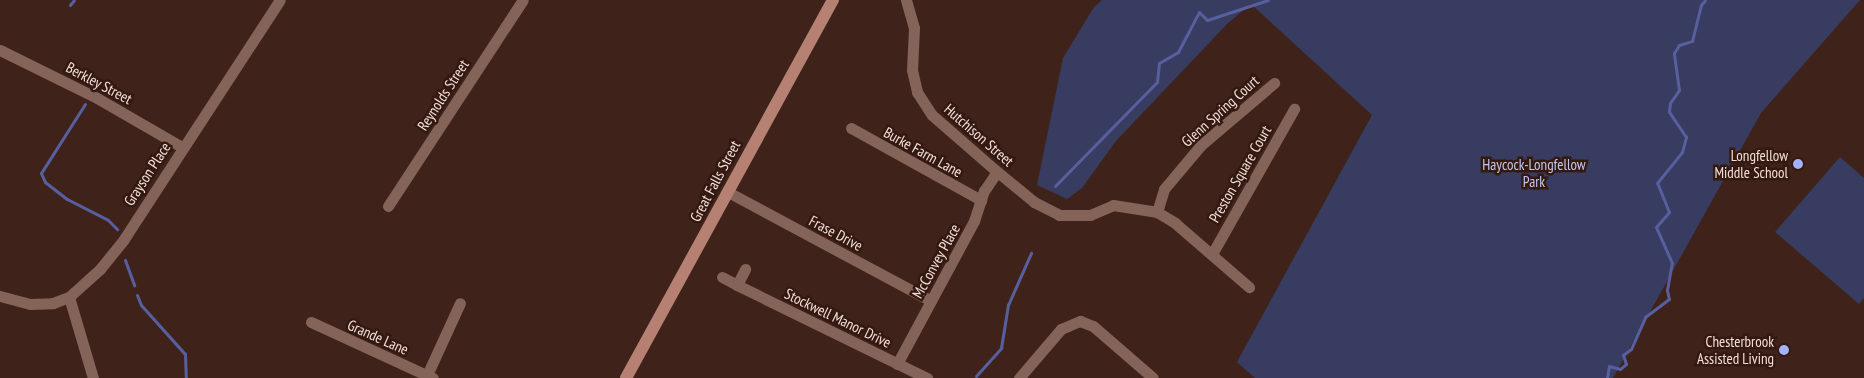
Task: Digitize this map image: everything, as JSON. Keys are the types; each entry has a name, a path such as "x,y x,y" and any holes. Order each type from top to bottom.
{"main road":[{"name":"Great Falls Street","path":"626,378 833,0"}],"street":[{"name":"Grayson Place","path":"0,296 39,304 69,297 100,269 124,239 182,147 280,0"},
{"name":"Reynolds Street","path":"388,206 523,0"},
{"name":"Hutchison Street","path":"906,0 914,28 912,70 917,92 932,115 997,172 1034,202 1059,215 1090,215 1113,205 1156,212"},
{"name":"Berkley Street","path":"0,50 97,98 182,147"},
{"name":"Glenn Spring Court","path":"1156,212 1164,190 1201,144 1274,83"},
{"name":"Preston Square Court","path":"1212,254 1294,109"},
{"name":"Burke Farm Lane","path":"851,128 981,200"},
{"name":"McConvey Place","path":"897,364 974,221 981,200 997,172"},
{"name":"Frase Drive","path":"728,192 931,301"},
{"path":"1156,212 1176,223 1249,286"},
{"path":"737,285 745,269"},
{"name":"Stockwell Manor Drive","path":"722,277 928,378"},
{"path":"69,297 93,378"},
{"path":"430,377 460,303"},
{"path":"1019,378 1061,329 1080,321 1093,326 1153,378"},
{"name":"Grande Lane","path":"311,322 430,377"}],"green space":[{"name":"Haycock-Longfellow Park","path":"1102,0 1860,0 1761,113 1613,378 1255,378 1237,362 1372,115 1251,4 1228,23 1116,141 1082,188 1067,199 1037,185 1063,58 1094,7"},
{"path":"1840,157 1864,178 1864,298 1859,304 1775,232"}],"waterway":[{"path":"70,5 74,0"},
{"path":"1055,186 1157,82 1159,63 1178,52 1199,12 1207,20 1268,0"},
{"path":"1607,378 1609,366 1620,369 1626,364 1623,355 1631,349 1645,317 1669,299 1667,290 1672,263 1656,227 1669,212 1657,183 1682,152 1686,137 1669,112 1670,103 1679,90 1674,53 1679,45 1692,41 1701,5 1705,0"},
{"path":"85,104 41,173 45,182 67,199 108,220 117,229"},
{"path":"976,376 1001,348 1008,305 1031,253"},
{"path":"125,260 134,285"},
{"path":"137,295 141,305 185,354 186,378"}],"place":[{"name":"Longfellow Middle School","path":"1798,164"},
{"name":"Chesterbrook Assisted Living","path":"1784,350"}]}
